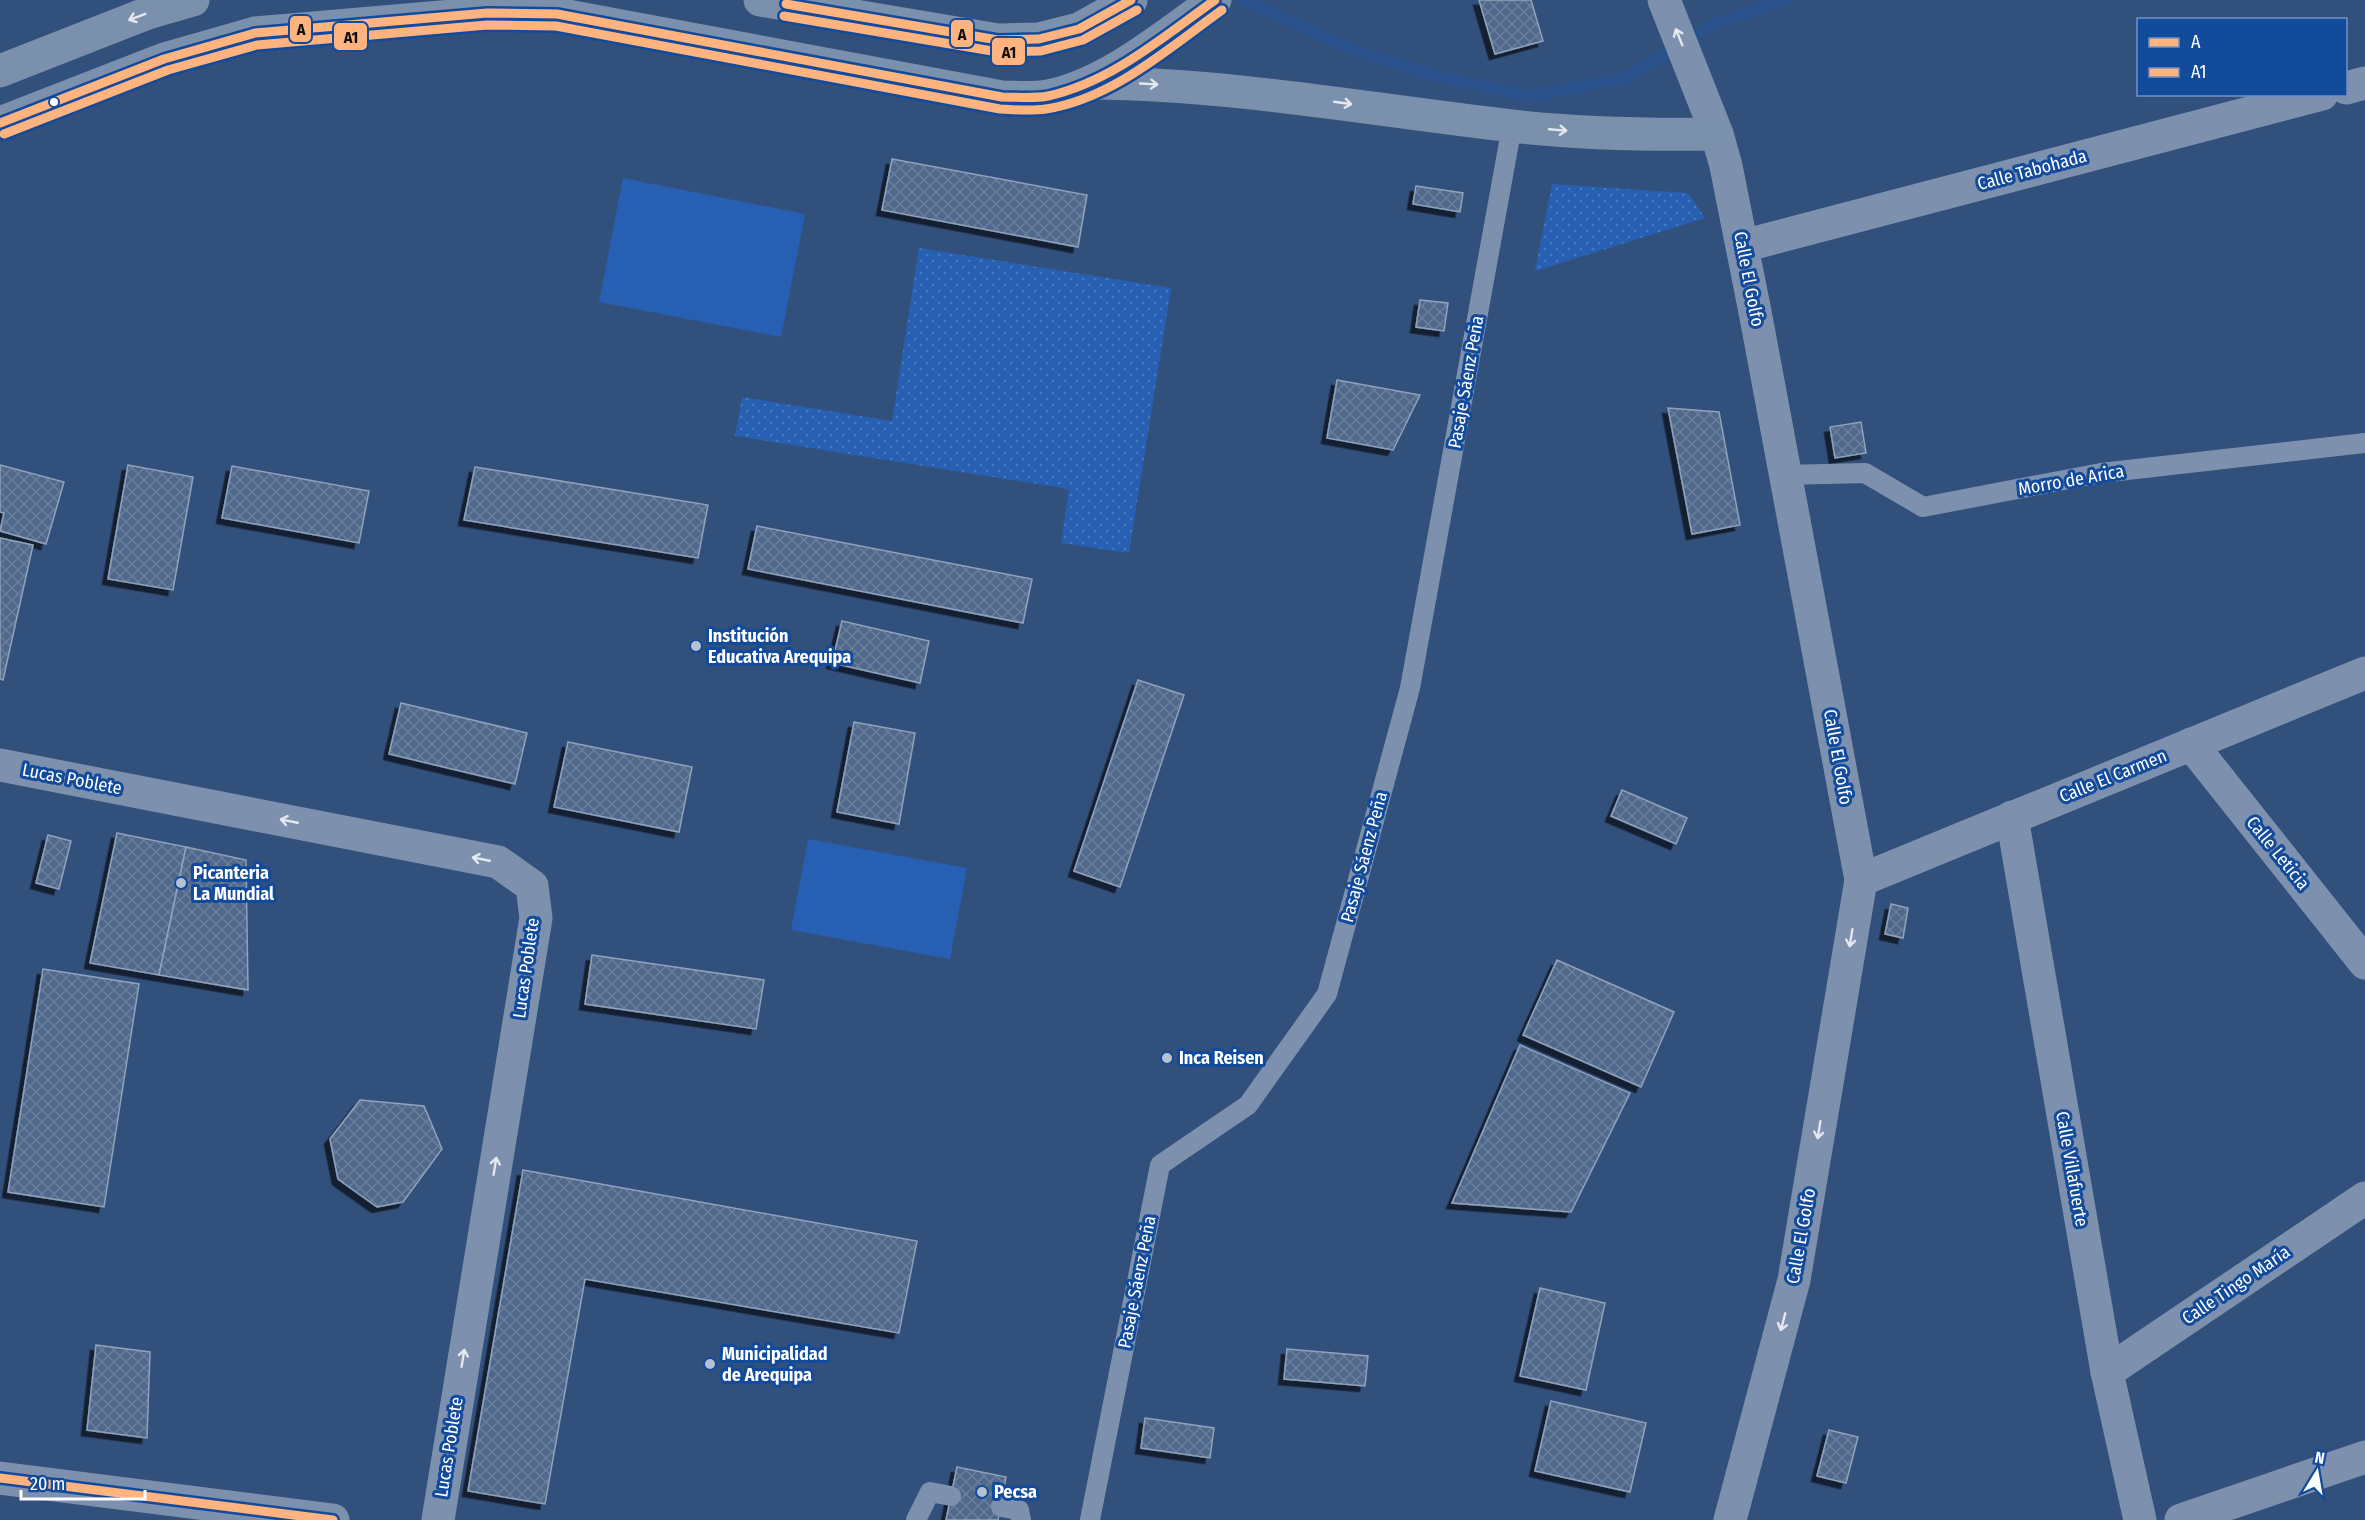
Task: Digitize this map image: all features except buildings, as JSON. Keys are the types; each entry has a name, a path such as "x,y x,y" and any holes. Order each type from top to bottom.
{"main road":[{"path":"0,70 148,13 193,0"},
{"path":"760,0 998,40 1039,39 1079,29 1129,2"},
{"path":"1091,83 1215,0"},
{"path":"0,123 164,59 255,33 487,13 557,14 1002,97 1047,96 1091,83 1147,83 1316,99 1512,126 1615,135 1717,134"}],"street":[{"name":"Calle El Golfo","path":"1664,0 1717,134 1743,246 1861,880 1794,1280 1730,1520"},
{"path":"2347,88 2365,83"},
{"name":"Calle Tabohada","path":"1743,246 2314,96"},
{"name":"Calle El Carmen","path":"1861,880 2365,673"},
{"name":"Calle Leticia","path":"2191,744 2365,963"},
{"name":"Lucas Poblete","path":"0,765 498,862 532,886 536,918 438,1520"},
{"name":"Calle Villafuerte","path":"2012,817 2107,1372 2140,1520"},
{"name":"Calle Tingo María","path":"2107,1372 2365,1198"},
{"path":"2181,1520 2365,1457"},
{"path":"0,1478 333,1520"}],"lane":[{"name":"Pasaje Sáenz Peña","path":"1090,1520 1160,1165 1248,1105 1327,994 1410,688 1512,126"},
{"name":"Morro de Arica","path":"1785,475 1865,473 1923,507 2101,473 2365,443"},
{"path":"916,1520 930,1492 951,1496"},
{"path":"1001,1507 1019,1510 1021,1520"}],"shaded area":[{"path":"623,178 805,214 781,337 599,302"},
{"path":"1552,184 1688,193 1705,218 1535,271"},
{"path":"919,248 1171,288 1129,553 1061,543 1069,489 735,436 742,397 892,421"},
{"path":"808,839 967,868 950,959 791,930"}],"waterway":[{"path":"1243,0 1361,53 1444,78 1530,96 1628,77 1712,25 1786,0"}],"transit line":[{"name":"A","path":"786,4 998,40 1039,39 1079,29 1131,0"},
{"name":"A","path":"0,123 164,59 255,33 487,13 557,14 1002,97 1042,97 1071,89 1115,69 1136,57 1215,0"},
{"name":"A1","path":"784,16 998,52 1041,51 1083,40 1137,10"},
{"name":"A1","path":"4,134 168,70 257,45 487,25 556,26 1000,109 1040,110 1094,95 1117,83 1139,70 1222,10"},
{"name":"A","path":"0,1478 333,1520"}],"place":[{"name":"Institución Educativa Arequipa","path":"696,646"},
{"name":"Picanteria La Mundial","path":"181,883"},
{"name":"Inca Reisen","path":"1167,1058"},
{"name":"Municipalidad de Arequipa","path":"710,1364"},
{"name":"Pecsa","path":"982,1492"}]}
